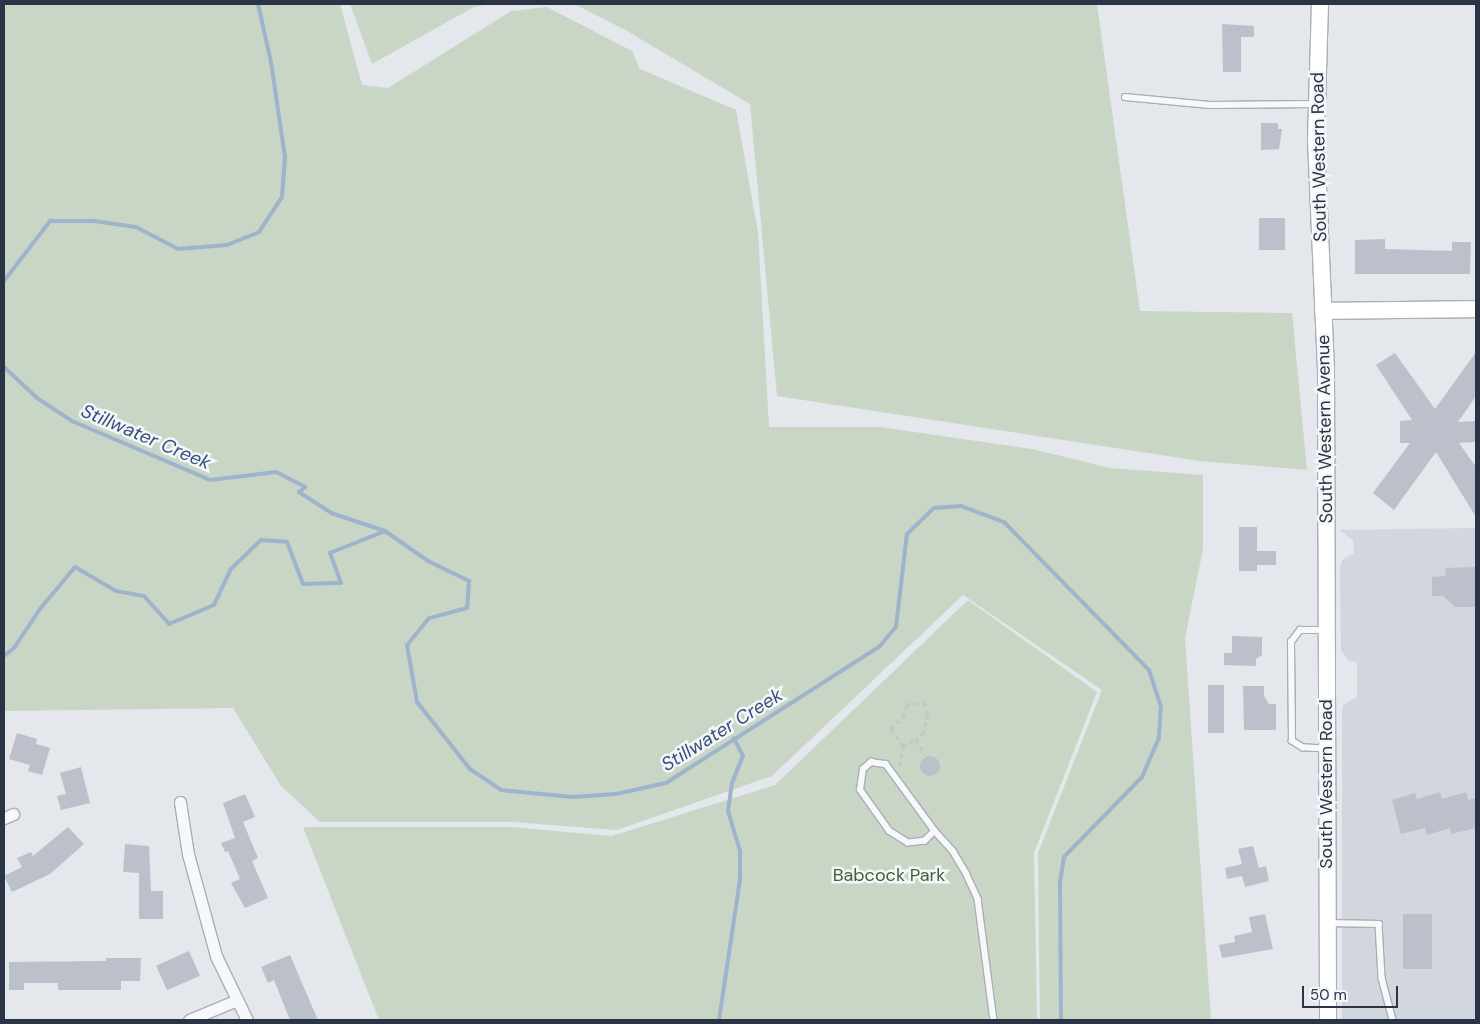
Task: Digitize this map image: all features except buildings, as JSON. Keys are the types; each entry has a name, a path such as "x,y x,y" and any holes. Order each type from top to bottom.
{"main road":[{"name":"South Western Road","path":"1320,4 1316,104 1323,310"},
{"path":"1323,310 1476,310"},
{"name":"South Western Avenue","path":"1323,310 1326,547"},
{"name":"South Western Road","path":"1326,547 1328,1020"}],"street":[{"path":"180,802 188,854 216,956 247,1020"},
{"path":"189,1020 237,1000"}],"lane":[{"path":"1125,97 1210,105 1316,104"},
{"path":"1326,630 1300,630 1291,642 1292,741 1303,748 1326,748"},
{"path":"935,831 925,841 908,843 889,831 860,790 863,769 871,762 886,764 935,831 953,851 978,899 994,1020"},
{"path":"1327,923 1379,924 1382,978 1393,1020"}],"path":[{"path":"892,772 900,765 903,746 890,729 903,717 907,704 925,703 928,715 924,733 916,740 903,746"},
{"path":"916,740 925,754"}],"shaded area":[{"path":"1476,528 1476,1020 1342,1020 1342,712 1343,705 1357,697 1357,662 1349,661 1341,650 1340,568 1342,560 1354,553 1353,540 1339,530"}],"green space":[{"path":"4,4 340,4 362,85 388,88 511,11 547,7 632,51 640,69 736,110 758,232 769,427 880,427 1032,449 1110,468 1203,475 1203,549 1185,638 1211,1020 1040,1020 1038,853 1102,690 963,595 772,776 617,830 512,822 320,822 281,786 233,708 4,711"},
{"path":"350,4 490,4 474,7 372,64"},
{"path":"574,4 1097,4 1140,311 1292,313 1307,470 1200,461 777,396 750,104 627,31"},
{"name":"Babcock Park","path":"968,600 1097,692 1034,853 1037,1020 379,1020 303,827 510,827 612,836 775,785"}],"waterway":[{"name":"Stillwater Creek","path":"4,281 50,221 94,221 136,227 178,249 227,245 259,232 282,197 285,157 271,62 258,4"},
{"name":"Stillwater Creek","path":"4,367 37,398 72,421 210,480 276,472 305,487 299,492 331,513 385,531 428,561 469,581 467,608 429,618 407,645 417,702 470,769 501,790 573,797 616,794 666,783 879,647 896,627 907,534 934,508 961,506 1004,522 1149,670 1161,706 1159,738 1142,777 1064,857 1060,881 1061,1020"},
{"path":"4,656 14,648 40,609 75,567 116,591 144,596 169,624 214,605 230,570 261,540 287,542 303,584 341,583 330,553 385,531"},
{"path":"719,1020 740,880 740,851 728,811 732,783 743,756 734,738"}]}
